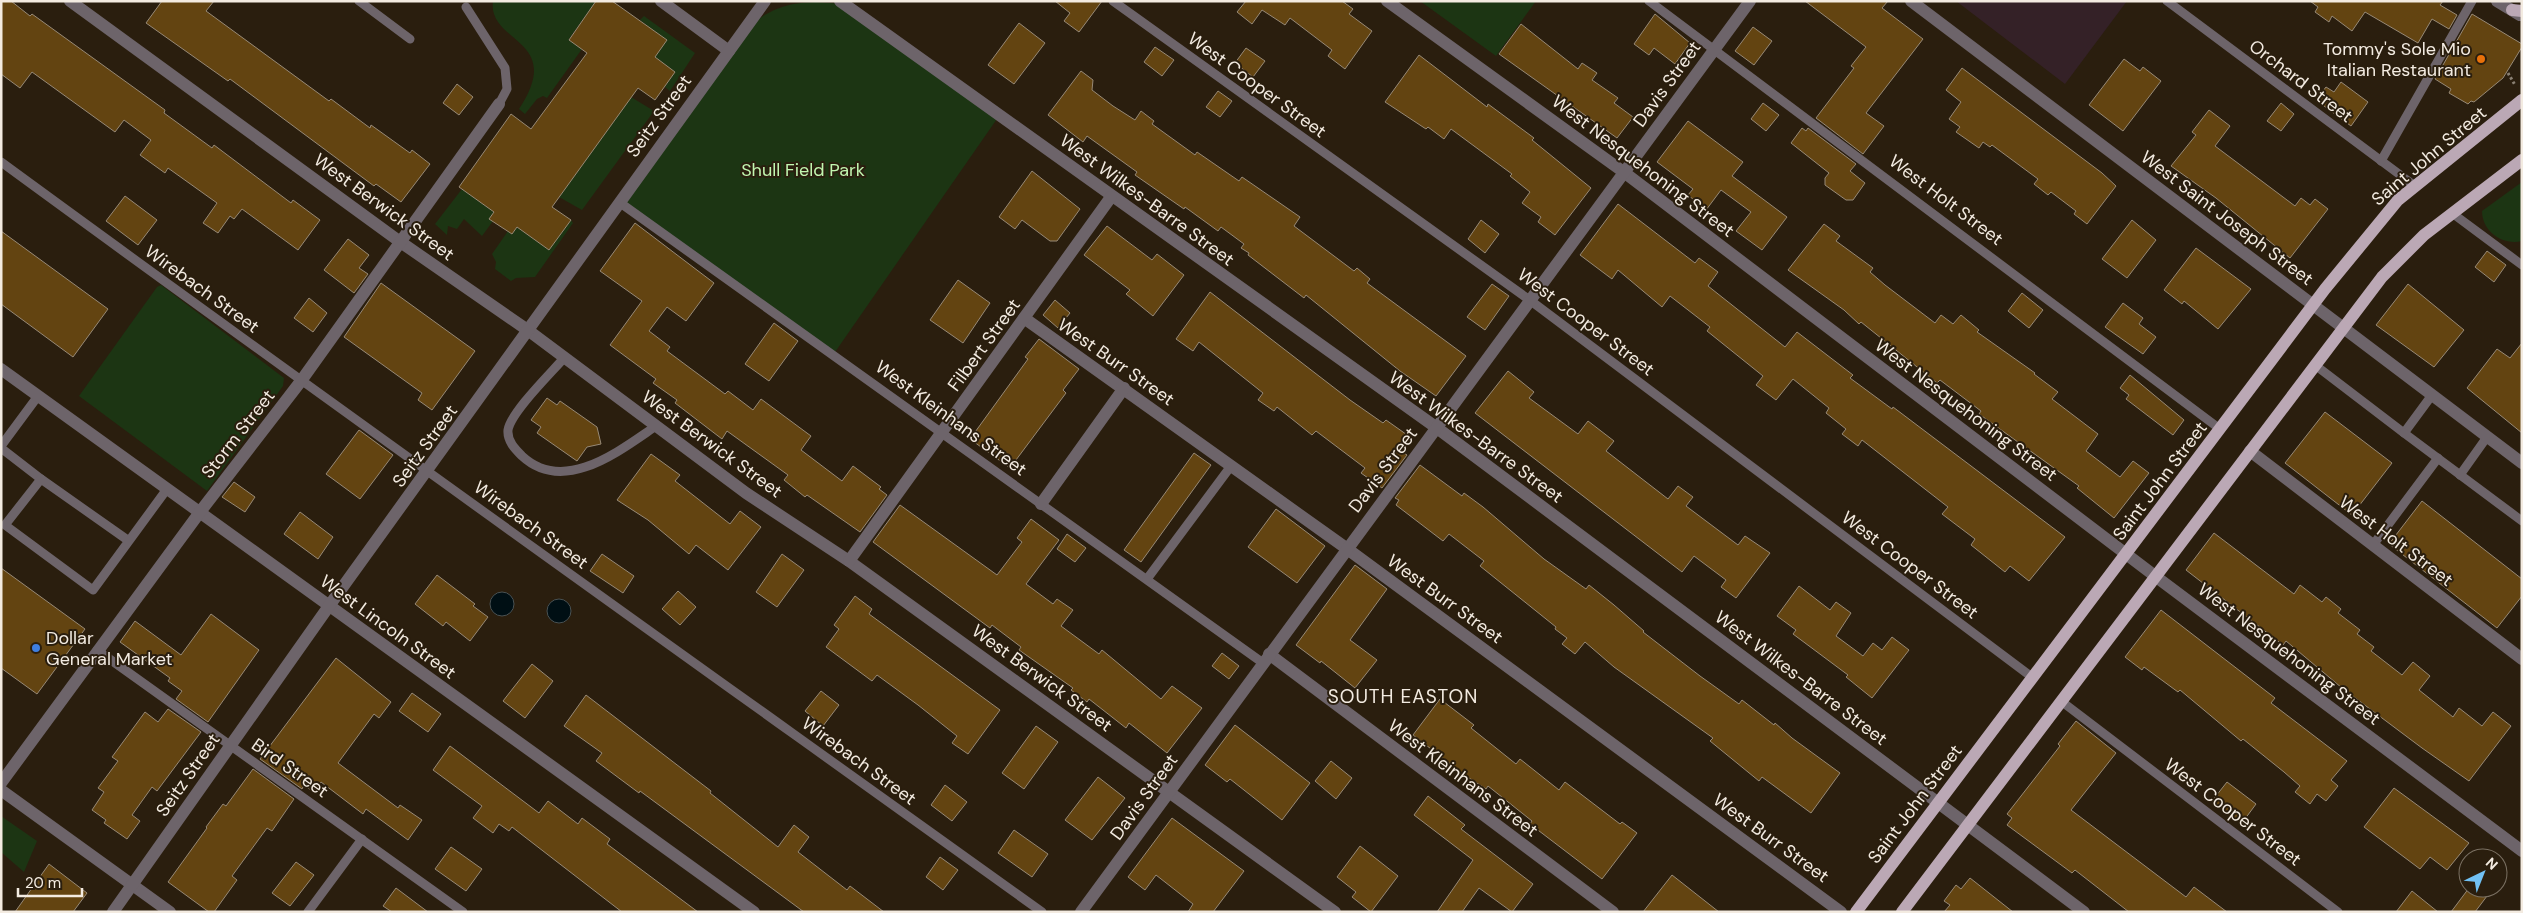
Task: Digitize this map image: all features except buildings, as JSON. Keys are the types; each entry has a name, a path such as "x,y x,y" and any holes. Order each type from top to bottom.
{"main road":[{"name":"Saint John Street","path":"1856,912 2313,305 2383,216 2520,95"},
{"path":"1902,912 2314,365 2395,262 2420,238 2522,160"}],"street":[{"name":"West Berwick Street","path":"70,1 400,241 529,331 746,493 849,560 1335,912"},
{"path":"661,1 729,51"},
{"name":"Seitz Street","path":"113,912 329,606 429,470 619,202 765,1"},
{"name":"West Wilkes-Barre Street","path":"840,1 1111,197 1437,428 2084,912"},
{"name":"West Nesquehoning Street","path":"1386,1 1625,173 2155,576 2522,851"},
{"name":"Davis Street","path":"1084,911 1346,548 1437,428 1750,1"},
{"name":"West Saint Joseph Street","path":"1911,1 2522,463"},
{"path":"2496,1 2518,13"},
{"name":"Storm Street","path":"1,784 97,650 300,381 499,104"},
{"name":"Filbert Street","path":"849,560 942,434 1111,197"},
{"name":"West Burr Street","path":"1024,318 1346,548 1841,912"},
{"name":"West Lincoln Street","path":"1,370 754,912"},
{"path":"1041,504 1124,388"},
{"name":"West Holt Street","path":"2250,451 2522,658"},
{"name":"West Kleinhans Street","path":"1266,659 1613,912"},
{"path":"1,790 170,912"}],"lane":[{"path":"359,1 410,39"},
{"name":"West Cooper Street","path":"1113,1 1531,300 2033,678"},
{"name":"West Holt Street","path":"1649,1 1715,48 2220,429"},
{"name":"Orchard Street","path":"2167,1 2415,186"},
{"path":"2381,161 2472,1"},
{"path":"466,7 505,68 507,89 499,104"},
{"name":"Wirebach Street","path":"1,162 300,381 429,470 1042,912"},
{"name":"West Kleinhans Street","path":"619,202 1147,579 1266,659"},
{"path":"2452,213 2522,265"},
{"path":"564,358 516,413 508,430 512,446 528,462 555,472 580,470 602,461 656,426"},
{"path":"2314,365 2522,521"},
{"path":"38,396 1,447 41,479 130,541"},
{"path":"2404,433 2432,396"},
{"path":"2460,475 2488,437"},
{"path":"2373,545 2438,458"},
{"path":"1147,579 1231,466"},
{"path":"41,479 6,526 93,590 167,489"},
{"name":"Bird Street","path":"97,650 463,912"},
{"name":"West Cooper Street","path":"2061,701 2338,912"},
{"path":"308,912 362,838"}],"path":[{"path":"2508,73 2520,95"}],"shaded area":[{"path":"1956,1 2127,1 2065,84"},
{"path":"502,592 510,596 514,604 510,612 502,616 494,612 490,604 494,596"},
{"path":"559,599 567,603 571,611 567,619 559,623 551,619 547,611 551,603"}],"green space":[{"path":"493,1 596,1 569,39 582,49 547,98 543,96 537,99 525,114 519,109 531,86 534,68 530,55 501,26 494,15"},
{"path":"1420,1 1536,1 1496,56"},
{"name":"Shull Field Park","path":"816,2 844,4 999,116 833,355 619,202 744,29 777,9 794,4"},
{"path":"644,16 695,53 670,91 665,87 675,72 655,57 666,40 640,20"},
{"path":"631,97 654,111 582,210 559,197"},
{"path":"2522,182 2522,241 2507,241 2489,231 2485,225 2482,211"},
{"path":"462,189 494,212 493,221 482,236 464,219 457,229 448,226 447,235 435,224"},
{"path":"571,220 573,223 535,277 516,278 511,281 495,269 496,262 492,254 508,231 512,234 517,227 549,250"},
{"path":"161,285 284,378 283,386 207,491 79,396 157,287"},
{"path":"1,816 37,841 24,872 1,852"}],"place":[{"name":"Tommy's Sole Mio Italian Restaurant","path":"2481,59"},
{"name":"Dollar General Market","path":"36,648"}],"district":[{"name":"SOUTH EASTON","path":"1403,696"}]}
